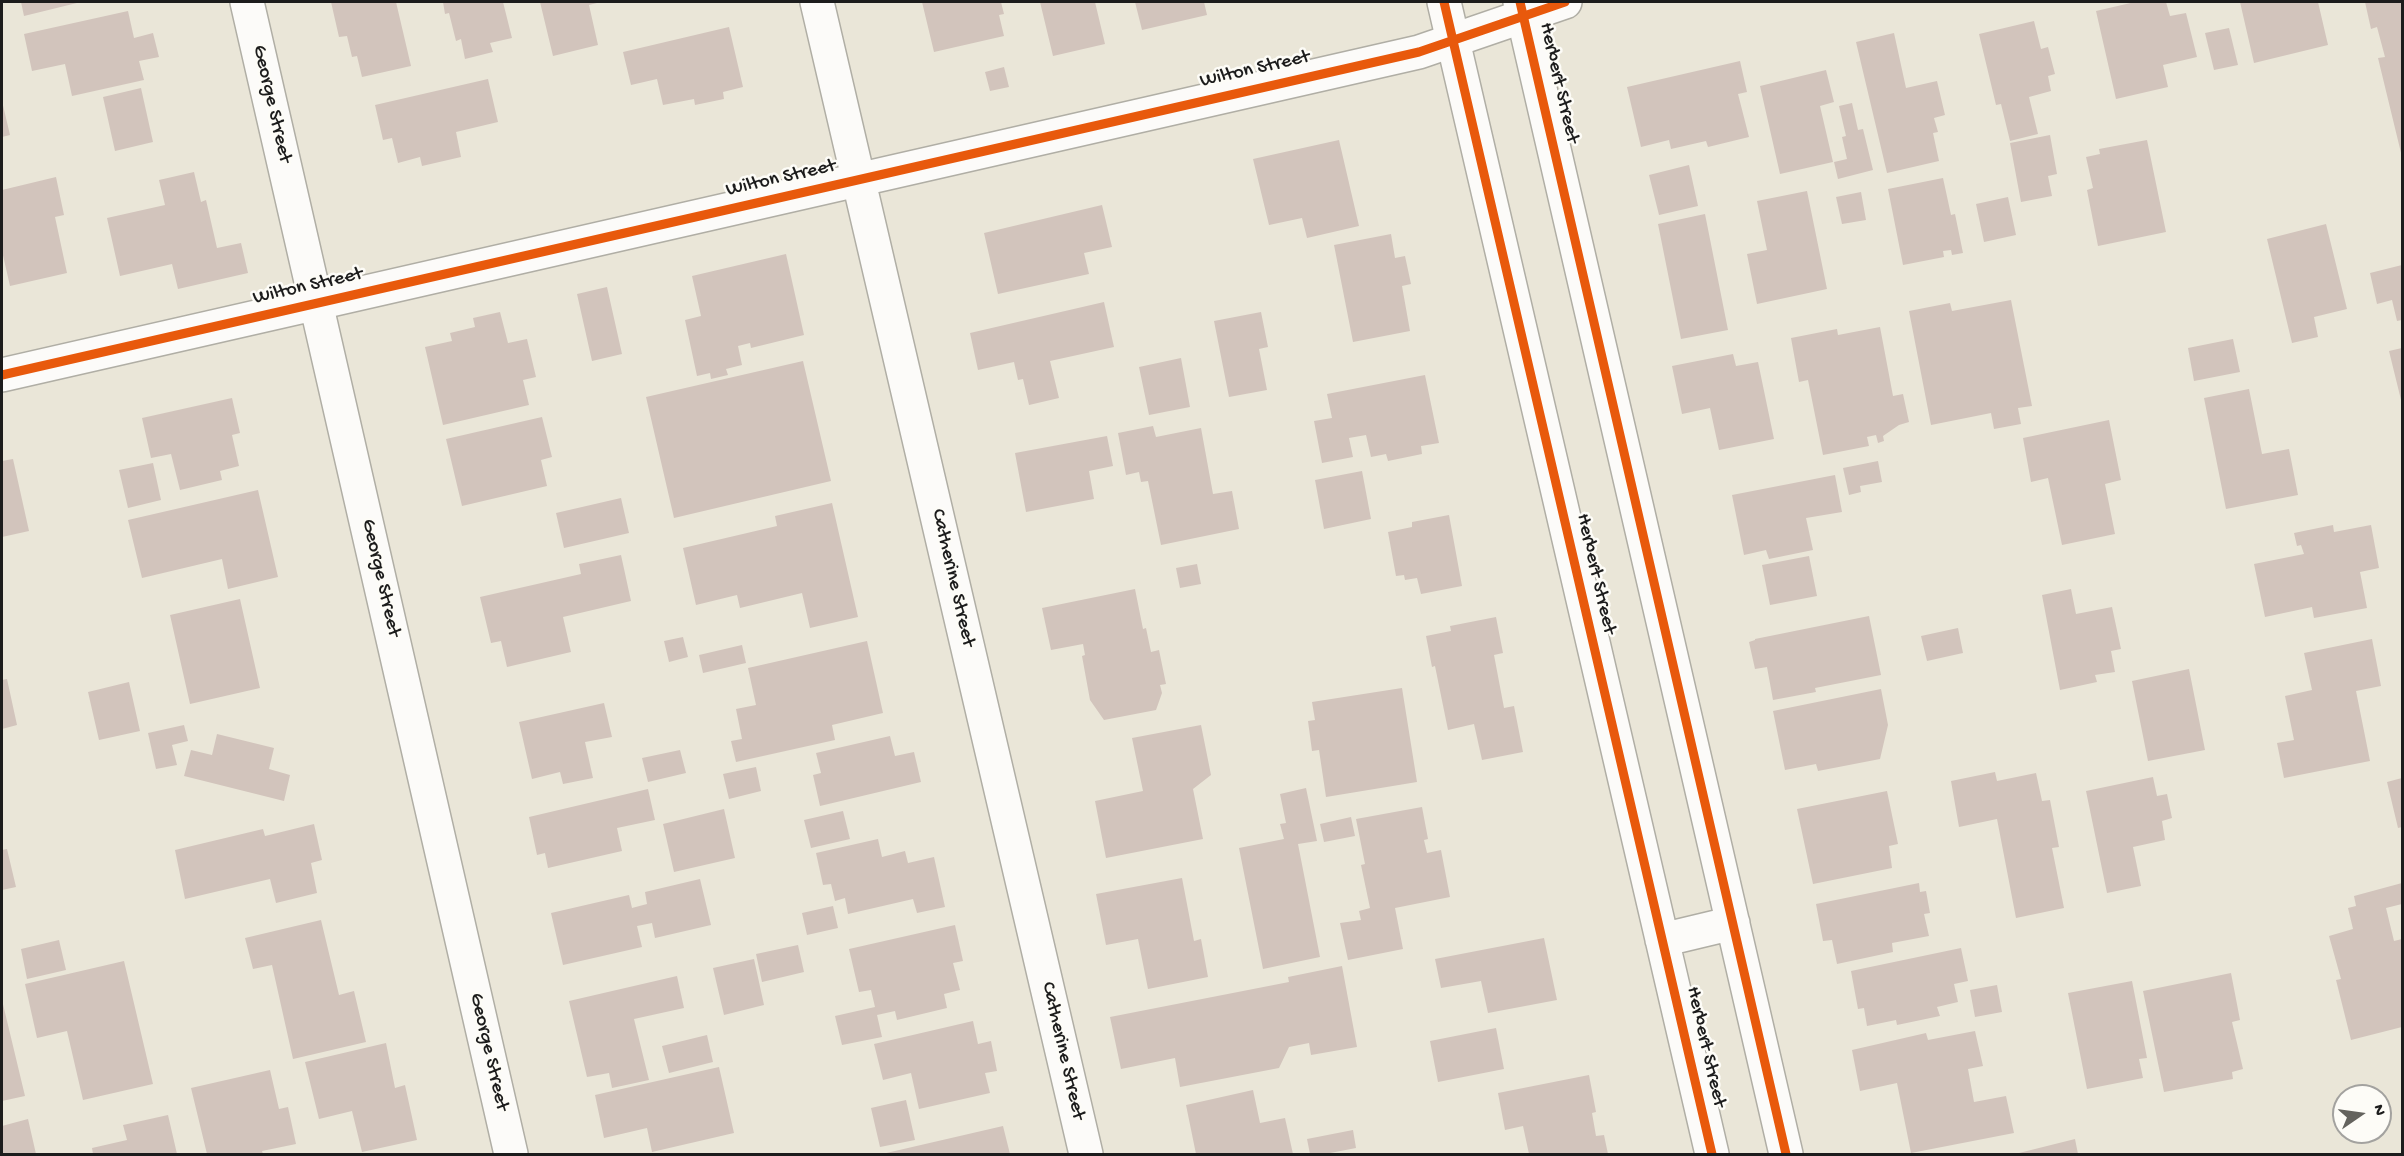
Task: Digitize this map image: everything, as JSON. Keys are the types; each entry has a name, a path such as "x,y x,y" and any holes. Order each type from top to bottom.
{"street":[{"name":"George Street","path":"247,2 318,304 511,1155"},
{"name":"Catherine Street","path":"817,2 1086,1155"},
{"name":"Herbert Street","path":"1444,2 1712,1155"},
{"name":"Wilton Street","path":"2,375 1419,52 1453,41 1522,8 1565,2"},
{"name":"Herbert Street","path":"1522,8 1786,1155"},
{"path":"1662,940 1733,923"}],"building":[{"path":"21,2 81,2 24,16"},
{"path":"331,2 396,2 411,66 362,77 357,56 352,57 347,36 339,37"},
{"path":"443,2 503,2 512,38 490,43 493,52 465,59 461,39 456,41 449,13 445,14"},
{"path":"540,2 601,2 589,5 598,45 553,56"},
{"path":"922,2 1001,2 1004,14 999,15 1004,36 934,52"},
{"path":"1040,2 1095,2 1105,44 1053,56"},
{"path":"1135,2 1204,2 1207,15 1142,30"},
{"path":"2135,2 2166,2 2170,16 2186,13 2197,57 2163,65 2168,87 2116,99 2096,11"},
{"path":"2240,2 2318,2 2328,45 2254,63"},
{"path":"2365,2 2402,2 2402,157 2378,58 2385,57 2377,27 2371,29"},
{"path":"128,11 134,38 153,33 159,57 139,61 144,80 72,96 65,64 32,71 24,34"},
{"path":"2034,21 2041,49 2048,47 2055,74 2048,76 2051,91 2029,97 2038,134 2010,141 2001,104 1996,105 1979,34"},
{"path":"729,27 743,87 723,92 724,99 695,105 694,99 663,105 657,79 631,85 623,52"},
{"path":"2229,28 2238,65 2214,70 2205,33"},
{"path":"1894,33 1906,88 1937,81 1945,115 1934,118 1938,132 1933,133 1939,161 1887,173 1856,42"},
{"path":"1740,61 1747,92 1738,94 1749,137 1708,147 1706,141 1671,149 1669,140 1641,147 1627,87"},
{"path":"1004,67 1009,87 990,91 985,72"},
{"path":"1826,70 1834,102 1820,106 1833,162 1780,174 1760,86"},
{"path":"488,79 498,122 456,132 461,157 422,166 420,157 398,163 392,138 383,140 375,105"},
{"path":"141,88 153,142 115,151 103,97"},
{"path":"2,101 10,135 2,137"},
{"path":"1852,103 1858,130 1863,129 1873,170 1838,179 1834,162 1847,159 1842,137 1846,136 1839,106"},
{"path":"2050,135 2057,174 2048,176 2052,196 2021,202 2010,143"},
{"path":"1339,140 1359,226 1307,238 1302,218 1269,225 1253,159"},
{"path":"2147,140 2166,232 2098,246 2087,190 2093,188 2086,157 2100,154 2099,149"},
{"path":"1689,165 1698,206 1659,215 1649,175"},
{"path":"194,172 201,202 206,200 217,248 241,243 248,273 178,289 172,264 120,276 107,218 165,205 159,180"},
{"path":"56,177 64,215 55,217 67,273 10,286 2,251 2,190"},
{"path":"1943,178 1951,215 1955,214 1963,253 1952,255 1951,250 1943,251 1944,257 1903,265 1888,189"},
{"path":"1807,191 1827,289 1757,304 1747,254 1767,250 1757,201"},
{"path":"1861,192 1866,220 1842,224 1836,197"},
{"path":"2008,197 2016,235 1984,242 1976,204"},
{"path":"1102,205 1112,247 1084,253 1089,274 998,294 984,233"},
{"path":"1705,214 1728,330 1681,339 1658,224"},
{"path":"2326,224 2347,309 2314,317 2318,337 2292,343 2267,239"},
{"path":"1391,234 1395,258 1405,256 1411,284 1402,286 1410,331 1353,342 1334,245"},
{"path":"786,254 804,335 751,348 750,343 738,346 742,365 726,369 728,375 711,379 710,373 697,376 685,320 701,316 692,276"},
{"path":"2402,265 2402,320 2397,321 2392,300 2377,304 2370,273"},
{"path":"607,287 622,354 592,361 577,294"},
{"path":"2011,300 2032,406 2018,408 2021,424 1994,429 1991,413 1931,425 1909,311 1950,303 1952,311"},
{"path":"1104,302 1114,347 1050,361 1059,398 1029,405 1023,379 1018,380 1014,362 978,370 970,333"},
{"path":"500,312 508,343 527,339 536,377 523,380 529,405 443,425 425,347 452,341 450,333 475,327 473,318"},
{"path":"1261,312 1268,347 1259,349 1267,390 1229,397 1214,321"},
{"path":"1880,327 1893,396 1903,394 1909,422 1899,425 1883,436 1884,441 1878,443 1876,435 1867,437 1869,446 1823,455 1808,380 1799,382 1791,338 1837,329 1838,335"},
{"path":"2233,339 2240,372 2194,381 2188,348"},
{"path":"2402,348 2402,404 2389,351"},
{"path":"1733,354 1736,366 1758,362 1774,439 1719,450 1710,408 1682,414 1672,366"},
{"path":"1181,358 1190,407 1149,415 1139,367"},
{"path":"803,361 831,481 674,518 646,397"},
{"path":"1425,375 1439,443 1421,446 1422,454 1388,461 1386,454 1371,457 1366,435 1349,438 1353,457 1322,463 1314,421 1332,418 1327,394"},
{"path":"2249,389 2262,454 2289,449 2298,495 2226,509 2204,398"},
{"path":"232,398 240,433 232,435 239,466 220,471 222,480 180,490 171,454 151,458 142,418"},
{"path":"542,417 552,457 541,460 547,486 462,506 446,439"},
{"path":"2109,420 2121,480 2105,484 2115,534 2062,545 2048,478 2031,482 2023,438"},
{"path":"1153,426 1156,437 1201,428 1213,494 1232,491 1239,529 1161,545 1148,481 1141,482 1139,472 1126,475 1118,433"},
{"path":"1107,436 1113,466 1089,471 1094,499 1026,512 1015,453"},
{"path":"13,459 29,531 2,537 2,461"},
{"path":"1878,461 1882,482 1860,486 1861,492 1849,495 1843,468"},
{"path":"153,463 161,500 128,508 119,470"},
{"path":"1362,471 1371,519 1324,529 1315,480"},
{"path":"1835,475 1842,512 1806,518 1813,550 1769,559 1766,550 1744,555 1732,495"},
{"path":"258,490 278,577 228,589 222,559 142,578 128,520"},
{"path":"621,498 629,533 564,548 556,513"},
{"path":"832,503 858,617 810,628 802,593 740,608 737,595 696,605 683,548 777,526 775,516"},
{"path":"1449,515 1462,586 1421,594 1417,578 1405,580 1404,575 1396,576 1388,532 1412,527 1412,522"},
{"path":"2333,525 2334,532 2371,525 2379,568 2360,572 2367,608 2314,618 2312,607 2265,617 2254,564 2304,554 2301,545 2297,546 2294,533"},
{"path":"621,555 631,601 563,617 571,652 507,667 501,641 491,643 480,597 581,574 579,564"},
{"path":"1809,556 1817,596 1770,605 1762,565"},
{"path":"1197,564 1201,584 1180,588 1176,568"},
{"path":"1135,589 1143,629 1146,628 1151,652 1159,650 1166,684 1160,685 1162,693 1156,710 1104,720 1090,700 1082,656 1085,655 1083,644 1051,650 1042,608"},
{"path":"2071,589 2076,614 2112,607 2121,649 2111,651 2115,672 2095,675 2097,682 2060,690 2042,595"},
{"path":"240,599 260,688 190,704 170,615"},
{"path":"1869,616 1881,675 1815,688 1816,692 1773,700 1767,667 1755,669 1749,642"},
{"path":"1496,617 1503,653 1494,655 1504,708 1514,706 1523,752 1482,760 1474,724 1448,730 1435,666 1432,667 1426,636 1451,631 1450,626"},
{"path":"1958,628 1963,653 1927,661 1921,636"},
{"path":"683,637 688,657 669,662 664,641"},
{"path":"2372,639 2381,686 2356,691 2370,761 2284,778 2277,743 2294,740 2285,696 2312,690 2304,653"},
{"path":"867,641 883,713 832,725 835,740 736,762 731,741 742,739 736,709 756,705 748,668"},
{"path":"742,645 746,663 703,673 699,655"},
{"path":"2189,669 2205,750 2148,761 2132,681"},
{"path":"7,679 17,725 2,729 2,680"},
{"path":"129,682 140,731 99,740 88,692"},
{"path":"1402,688 1417,782 1326,797 1319,750 1312,751 1308,721 1315,720 1312,702"},
{"path":"1881,689 1888,725 1880,759 1818,771 1816,764 1785,770 1773,711"},
{"path":"604,703 612,737 585,742 593,778 563,784 560,772 532,779 519,722"},
{"path":"184,725 188,741 172,745 177,765 156,769 148,733"},
{"path":"1201,725 1211,775 1193,789 1203,839 1106,858 1095,801 1143,791 1132,738"},
{"path":"217,734 274,748 269,769 290,775 284,801 184,776 191,750 212,755"},
{"path":"890,736 895,756 914,752 921,782 820,806 813,775 821,773 816,753"},
{"path":"680,750 686,773 648,782 642,758"},
{"path":"756,767 761,791 729,799 723,774"},
{"path":"1995,772 1997,781 2036,773 2042,801 2050,800 2059,847 2052,848 2064,908 2016,918 1997,819 1959,827 1951,781"},
{"path":"2153,777 2157,796 2167,794 2172,818 2162,821 2165,840 2133,847 2141,886 2107,893 2086,791"},
{"path":"2402,778 2402,827 2398,828 2387,782"},
{"path":"1306,788 1317,841 1298,844 1320,957 1263,969 1239,848 1284,839 1280,824 1286,823 1280,794"},
{"path":"648,789 655,820 617,828 622,851 548,868 545,853 537,855 529,817"},
{"path":"1887,791 1898,844 1889,846 1892,868 1813,884 1797,809"},
{"path":"1422,807 1428,839 1424,840 1427,853 1441,850 1450,897 1395,908 1403,949 1348,960 1340,923 1361,920 1359,911 1370,908 1361,865 1365,864 1356,819"},
{"path":"724,809 735,858 674,872 663,824"},
{"path":"843,811 850,839 811,848 804,820"},
{"path":"1351,817 1355,836 1324,842 1320,824"},
{"path":"314,824 322,860 311,863 317,893 276,903 270,879 185,899 175,850 263,829 265,836"},
{"path":"878,839 882,857 905,851 908,863 934,857 945,907 917,913 913,899 848,914 845,898 835,901 831,884 823,885 816,853"},
{"path":"7,849 16,887 2,890 2,850"},
{"path":"1182,878 1194,941 1201,939 1208,977 1148,989 1138,939 1106,945 1096,894"},
{"path":"700,879 711,925 655,938 652,923 637,926 642,947 563,965 551,913 629,895 632,908 647,904 645,892"},
{"path":"1919,883 1920,892 1926,891 1930,913 1924,914 1929,936 1892,943 1893,952 1837,964 1832,940 1823,941 1816,904"},
{"path":"2402,883 2402,904 2386,908 2394,941 2402,939 2402,1027 2351,1040 2336,980 2341,979 2329,936 2353,929 2348,908 2356,906 2354,896"},
{"path":"833,906 838,928 807,935 802,913"},
{"path":"321,920 339,995 354,991 366,1042 293,1059 272,965 253,969 245,938"},
{"path":"955,925 963,961 953,963 960,990 944,994 947,1008 897,1020 895,1011 877,1015 882,1037 842,1045 835,1016 875,1007 871,990 859,992 849,949"},
{"path":"1544,938 1557,1000 1488,1013 1481,981 1441,988 1435,959"},
{"path":"59,940 66,970 27,979 21,949"},
{"path":"798,945 804,972 762,982 756,954"},
{"path":"1961,948 1968,981 1954,984 1958,1002 1937,1007 1940,1016 1897,1025 1896,1020 1867,1026 1864,1008 1858,1009 1851,971"},
{"path":"754,959 764,1005 724,1015 713,968"},
{"path":"124,961 153,1084 83,1100 67,1031 37,1038 25,984"},
{"path":"1342,966 1357,1047 1311,1055 1309,1043 1289,1047 1279,1068 1180,1087 1175,1058 1121,1069 1110,1017 1289,982 1288,977"},
{"path":"2231,973 2240,1020 2232,1022 2243,1069 2232,1072 2233,1079 2164,1092 2143,991"},
{"path":"677,976 684,1008 634,1019 649,1080 612,1088 609,1073 587,1077 569,1001"},
{"path":"2132,981 2147,1058 2139,1059 2143,1078 2087,1089 2068,993"},
{"path":"1997,985 2002,1012 1975,1017 1970,990"},
{"path":"2,1000 25,1096 2,1101"},
{"path":"973,1021 978,1044 991,1041 997,1071 985,1073 990,1093 919,1109 911,1073 883,1080 874,1044"},
{"path":"1496,1028 1504,1069 1438,1082 1430,1041"},
{"path":"1975,1031 1983,1066 1968,1069 1974,1102 2006,1096 2014,1133 1911,1153 1897,1083 1860,1091 1852,1050 1926,1033 1928,1040"},
{"path":"707,1035 713,1062 669,1073 662,1046"},
{"path":"386,1043 395,1088 405,1085 417,1140 362,1152 352,1111 319,1119 305,1062"},
{"path":"719,1067 734,1133 652,1152 647,1128 604,1138 595,1095"},
{"path":"270,1070 279,1109 288,1107 296,1144 262,1151 263,1154 207,1154 191,1088"},
{"path":"1589,1075 1596,1112 1592,1113 1596,1136 1604,1135 1608,1154 1529,1154 1523,1126 1505,1130 1498,1093"},
{"path":"1253,1090 1260,1123 1285,1118 1293,1154 1196,1154 1186,1105"},
{"path":"906,1100 915,1140 880,1147 871,1108"},
{"path":"168,1115 177,1154 93,1154 92,1148 127,1140 123,1125"},
{"path":"28,1119 36,1154 2,1154 2,1126"},
{"path":"1003,1126 1010,1154 882,1154"},
{"path":"1353,1130 1356,1148 1325,1154 1310,1154 1307,1139"},
{"path":"2075,1139 2078,1154 2015,1154"}],"cycle path":[{"path":"1444,2 1712,1154"},
{"path":"1520,2 1786,1154"},
{"path":"2,375 1419,52 1565,2"}]}
